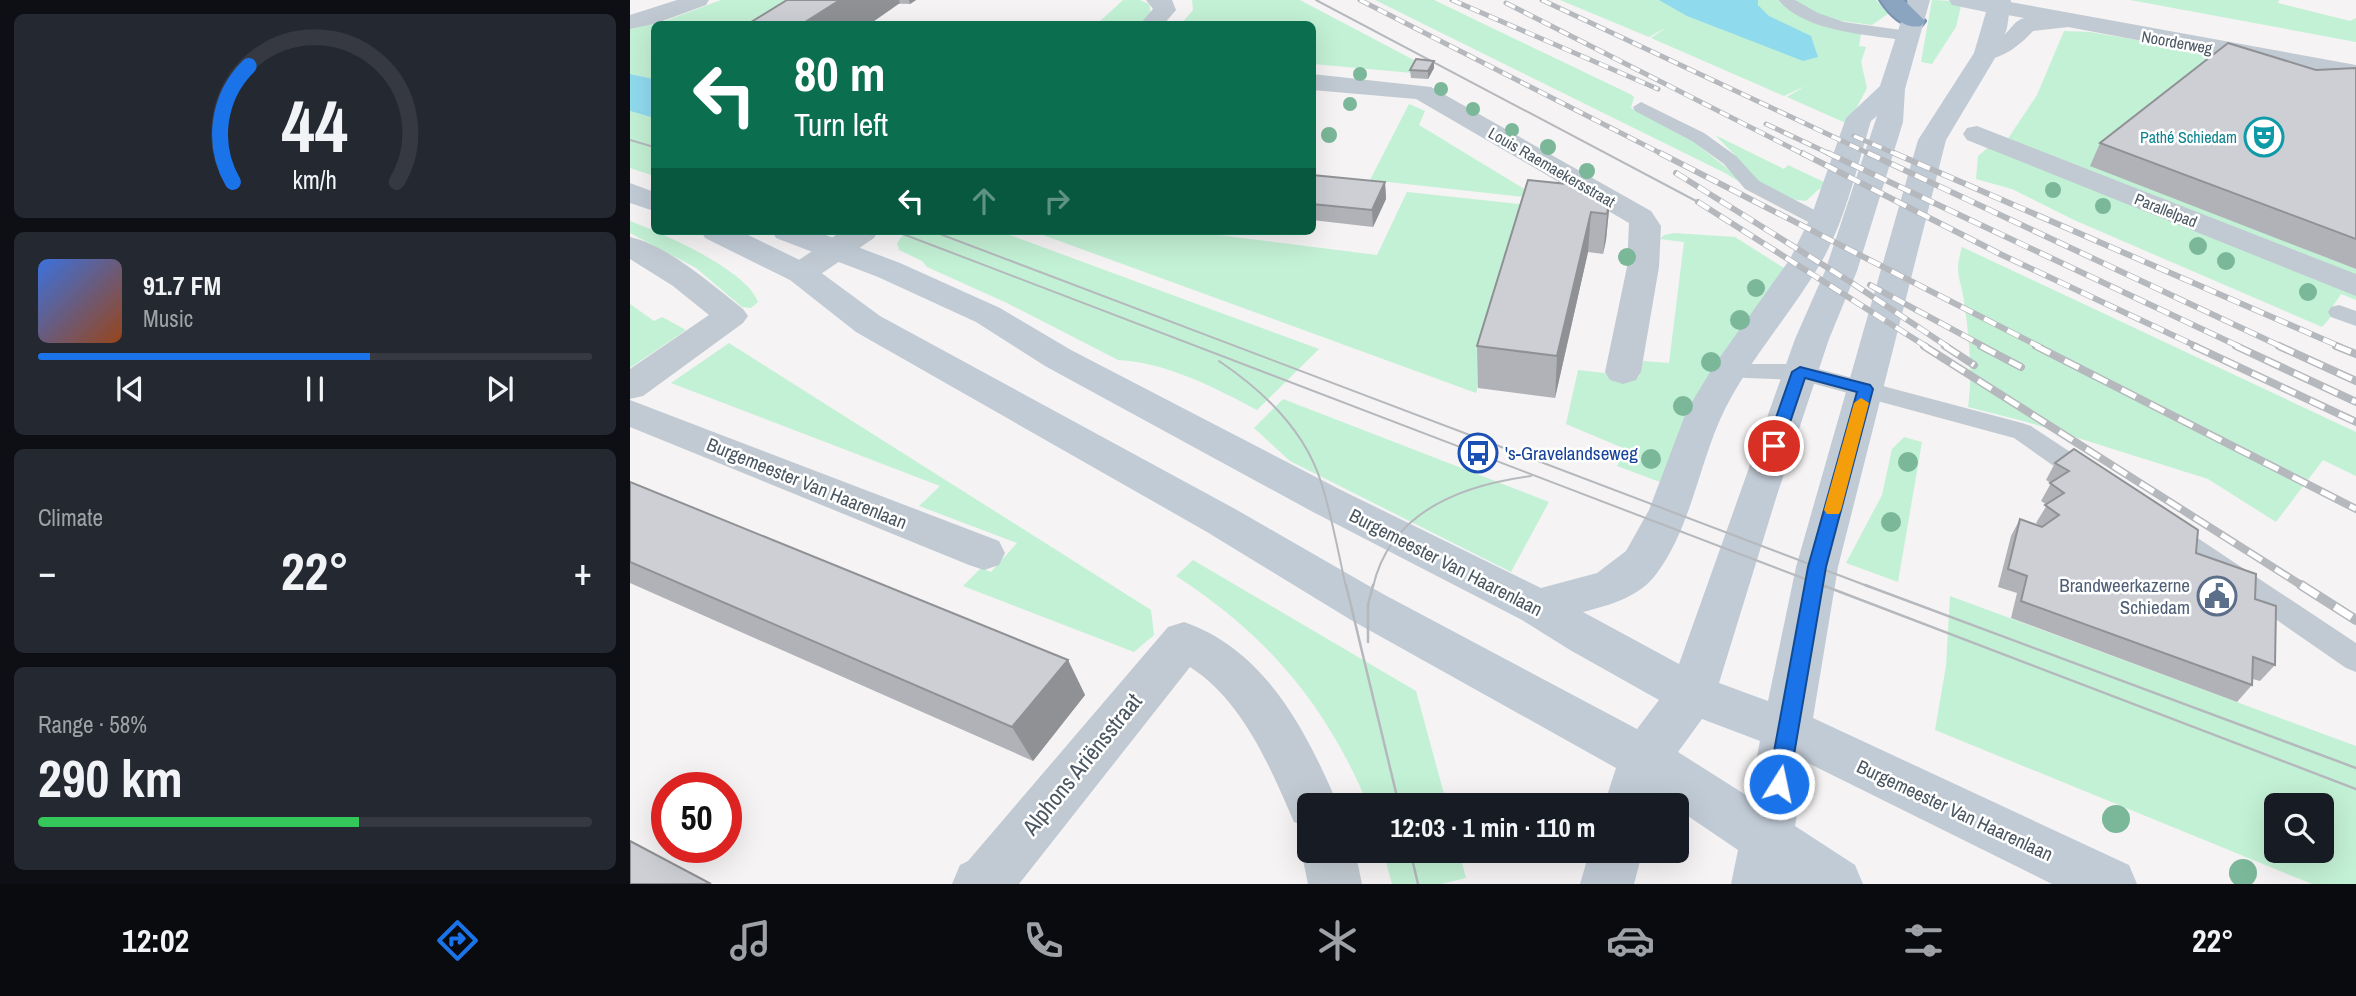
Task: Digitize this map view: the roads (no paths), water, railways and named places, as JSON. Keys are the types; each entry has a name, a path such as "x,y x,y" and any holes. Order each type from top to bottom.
{"highway":[{"path":"1891,0 1913,19"}],"main road":[{"path":"1764,861 1817,567 1932,140 1986,53 2000,4 1959,0"},
{"path":"1637,782 1692,694 1800,372 1841,271 1886,135 1890,122 1892,89 1913,19"},
{"path":"1538,607 1610,587 1641,564 1669,510 1706,410 1728,372 1806,260 1823,222 1859,118 1892,89"},
{"path":"630,176 651,183"},
{"path":"630,192 651,201"},
{"path":"724,235 801,273 869,324 1222,521 1367,607 1764,861 1836,884"},
{"name":"Burgemeester Van Haarenlaan","path":"799,235 836,248 988,315 1058,358 1303,488 1538,607 1586,637 1692,694 1789,730 2110,884"},
{"path":"1607,884 1613,863"}],"street":[{"path":"630,22 698,0"},
{"path":"1154,21 1165,10 1162,2 1157,0"},
{"name":"Noorderweg","path":"2000,4 2072,11 2356,53"},
{"path":"1986,53 2012,40 2026,25 2072,11"},
{"name":"Noorderweg","path":"2072,11 2356,73"},
{"name":"Louis Raemaekersstraat","path":"1316,82 1422,92 1640,217 1646,226 1643,267 1623,372"},
{"name":"Parallelpad","path":"1977,134 2356,286"},
{"path":"801,273 857,235"},
{"path":"630,246 685,279 731,316 630,387"},
{"name":"Burgemeester Van Haarenlaan","path":"630,413 984,553"},
{"name":"Alphons Ariënsstraat","path":"979,884 987,881 1184,641 1219,662 1255,700 1283,743 1306,793"},
{"path":"1331,863 1335,884"}],"lane":[{"path":"1785,0 1803,14 1825,23 1913,19"},
{"path":"1641,107 1698,137 1730,160 1752,185 1823,222"},
{"path":"1728,372 1800,372 2022,432 2103,487"},
{"path":"2149,518 2356,659"}],"water":[{"path":"1659,0 1758,0 1758,5 1769,16 1811,36 1818,57 1803,61 1687,16"},
{"path":"630,74 651,78 651,117 630,111"}],"tram line":[{"path":"1316,0 1698,202"},
{"path":"630,140 651,146"},
{"path":"905,235 1826,587"},
{"path":"943,235 1870,587"},
{"path":"1219,361 1251,385 1280,413 1314,463 1332,521 1346,587"},
{"path":"1373,587 1382,561 1395,539 1412,521 1432,506 1480,486 1531,476"},
{"path":"1346,585 1396,793"},
{"path":"1368,642 1368,605 1373,585"},
{"path":"1822,585 2356,789"},
{"path":"1865,585 2356,768"},
{"path":"1413,863 1418,884"}],"railway":[{"path":"1360,0 1664,155"},
{"path":"1452,0 1658,89"},
{"path":"1542,0 1872,155"},
{"path":"1506,3 1805,155"},
{"path":"1766,124 1832,155"},
{"path":"1854,136 1898,155"},
{"path":"1660,153 2040,347"},
{"path":"1802,153 2000,254 2198,347"},
{"path":"1828,153 2240,347"},
{"path":"1868,153 2282,347"},
{"path":"1894,153 2341,347"},
{"path":"1676,173 1852,283 1948,347"},
{"path":"1698,202 1927,347"},
{"path":"1870,285 1985,347"},
{"path":"1924,346 2304,587"},
{"path":"1945,346 1974,365"},
{"path":"1981,346 2021,367"},
{"path":"2036,346 2356,509"},
{"path":"2194,346 2356,422"},
{"path":"2236,346 2356,402"},
{"path":"2279,346 2356,381"},
{"path":"2336,346 2356,354"},
{"path":"2301,585 2356,620"}],"place":[{"name":"Pathé Schiedam","path":"2264,137"},
{"name":"'s-Gravelandseweg","path":"1478,453"},
{"name":"Brandweerkazerne Schiedam","path":"2217,596"}]}
